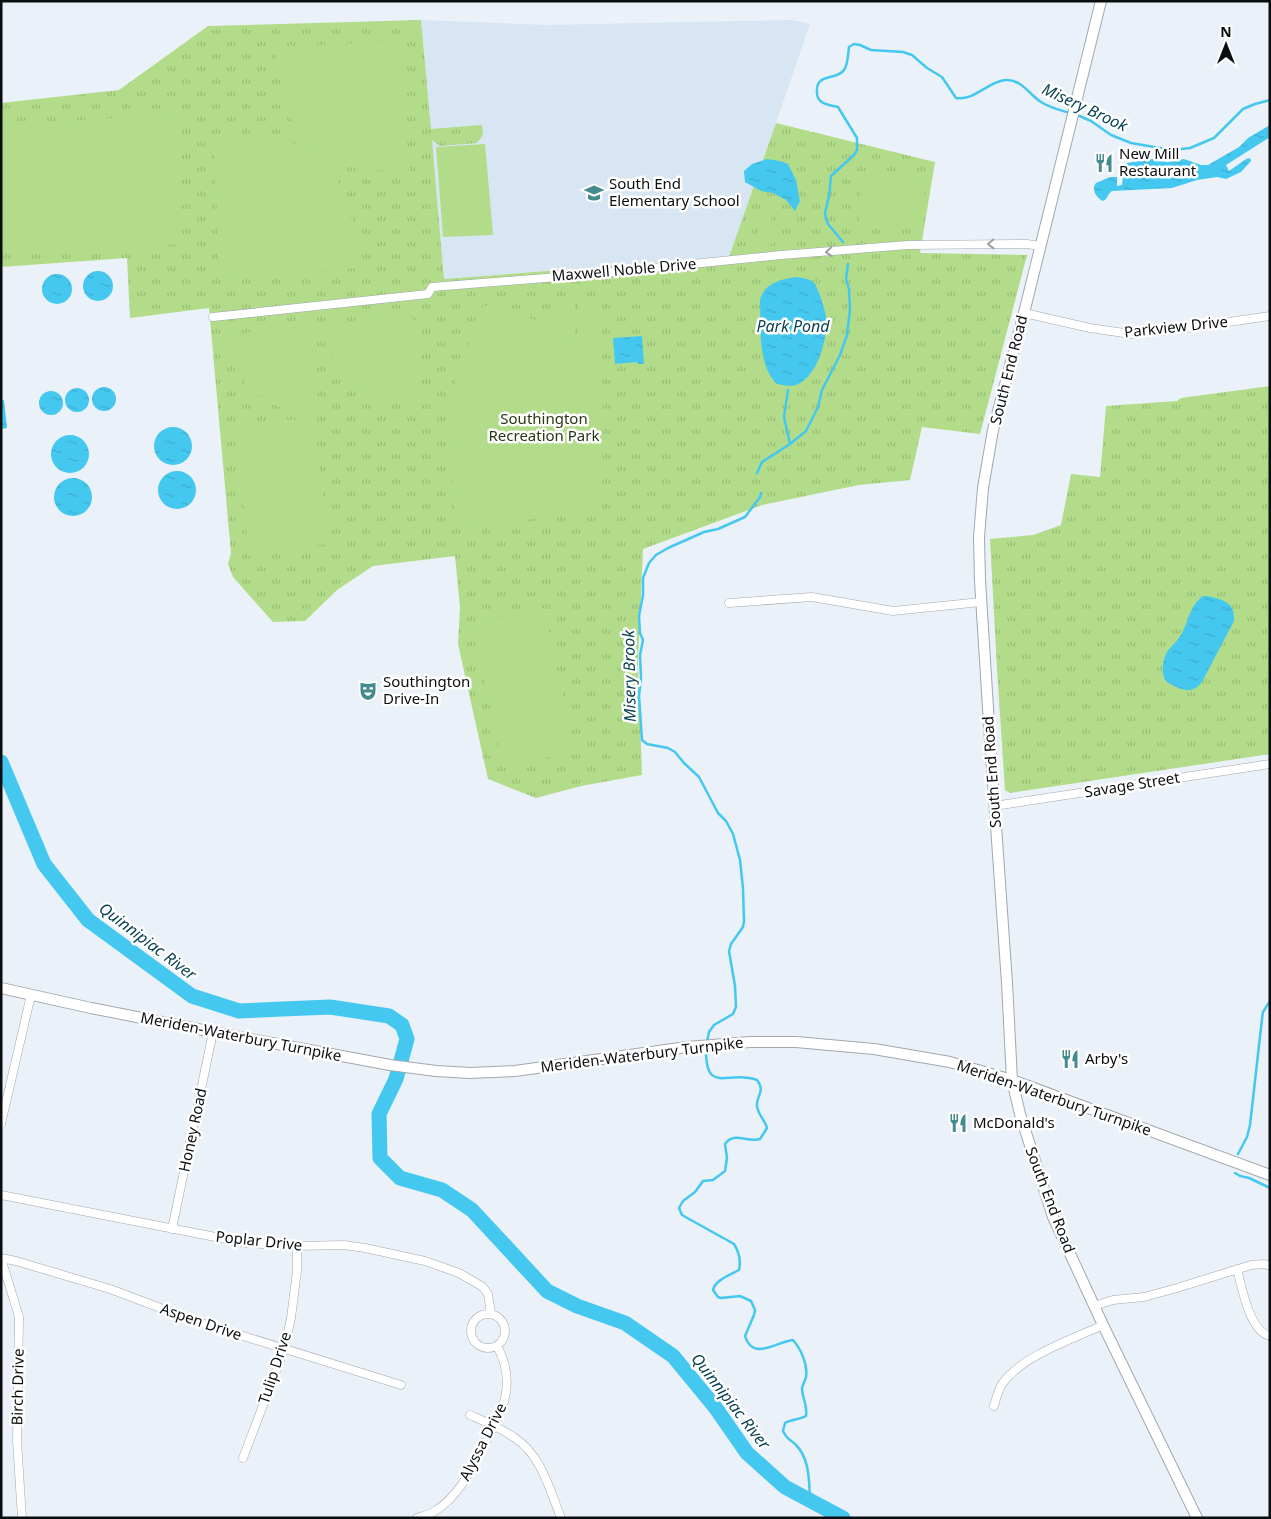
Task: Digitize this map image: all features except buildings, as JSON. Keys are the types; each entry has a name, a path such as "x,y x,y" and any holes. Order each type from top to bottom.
{"street":[{"name":"South End Road","path":"1101,1 993,430 983,488 979,537 981,602 1012,1080 1020,1114 1053,1217 1102,1325 1197,1518"},
{"name":"Maxwell Noble Drive","path":"213,317 428,294 432,287 781,255 908,245 1027,244 1040,246"},
{"name":"Parkview Drive","path":"1024,313 1090,328 1131,334 1270,316"},
{"path":"729,603 812,597 892,610 981,602"},
{"name":"Savage Street","path":"994,806 1270,764"},
{"name":"Meriden-Waterbury Turnpike","path":"1,988 213,1032 390,1065 470,1073 515,1071 713,1044 796,1042 863,1048 950,1062 1012,1080 1270,1175"},
{"path":"1,1124 31,995"},
{"name":"Honey Road","path":"172,1229 213,1032"},
{"name":"Poplar Drive","path":"1,1196 246,1243 298,1246 344,1245 425,1261 459,1272 483,1287 488,1294 491,1314"},
{"name":"Tulip Drive","path":"243,1458 284,1350 291,1318 298,1246"},
{"name":"Aspen Drive","path":"1,1258 16,1260 110,1289 194,1321 401,1385"},
{"name":"Birch Drive","path":"1,1258 19,1317 16,1441 22,1518"},
{"path":"1094,1306 1113,1300 1144,1297 1160,1293 1251,1265 1264,1264 1270,1266"},
{"path":"1237,1269 1255,1324 1261,1332 1270,1336"},
{"path":"484,1314 491,1314 499,1318 504,1324 503,1340 497,1346 484,1348 473,1340 471,1328 473,1321 478,1317 484,1314"},
{"path":"994,1406 1003,1383 1031,1358 1102,1325"},
{"name":"Alyssa Drive","path":"417,1518 434,1511 458,1490 495,1426 504,1406 507,1390 503,1356 497,1346"},
{"path":"470,1415 495,1426 517,1439 534,1457 542,1469 561,1518"}],"shaded area":[{"name":"South End Elementary School","path":"421,20 547,25 791,20 810,24 730,257 444,279"}],"green space":[{"name":"Southington Recreation Park","path":"421,20 431,129 482,125 483,135 477,143 440,146 432,140 444,279 729,257 776,123 935,162 920,253 1027,255 980,434 922,427 910,480 859,485 762,505 643,549 638,663 642,775 581,786 536,798 488,779 458,644 460,607 455,556 373,566 337,590 305,621 273,622 233,577 228,564 231,553 209,308 130,318 127,258 1,267 1,103 119,90 208,26"},
{"path":"391,42 402,50 409,173 348,167 303,143 285,106 274,46"},
{"path":"176,115 183,244 2,253 1,124"},
{"path":"248,134 290,141 333,169 356,229 359,268 228,277 219,271 214,140"},
{"path":"485,144 493,235 443,237 436,147"},
{"path":"861,176 925,178 923,225 860,224"},
{"path":"757,214 771,214 773,243 768,246 758,244"},
{"path":"556,301 575,302 574,338 555,337"},
{"path":"579,302 596,303 595,337 577,336"},
{"path":"489,305 551,325 550,339 595,340 603,407 602,508 526,520 466,526 456,519 446,407 482,307"},
{"path":"404,311 414,320 418,396 391,401 362,389 341,372 335,363 325,328"},
{"path":"303,323 312,328 319,411 279,407 249,390 230,360 224,337"},
{"path":"1270,386 1270,754 1010,793 1005,790 990,539 1033,535 1061,525 1071,474 1100,477 1106,406 1177,401 1181,398"},
{"path":"314,417 329,544 249,553 234,427"},
{"path":"544,608 575,752 503,767 472,623"}],"water":[{"path":"1270,125 1270,137 1226,165 1229,171 1246,159 1250,158 1251,161 1241,172 1226,179 1217,177 1197,180 1172,188 1112,191 1103,201 1095,193 1096,183 1110,177 1117,177 1117,186 1122,185 1124,167 1127,163 1152,159 1167,162 1184,159 1201,165 1208,165 1239,147 1248,138"},
{"path":"767,159 788,164 796,180 800,201 795,211 786,200 773,193 761,191 745,182 744,171 752,164"},
{"path":"98,271 109,275 113,286 109,297 98,301 87,297 83,286 87,275"},
{"path":"57,274 63,275 71,283 71,295 63,303 57,304 51,303 43,295 42,289 43,283 51,275"},
{"name":"Park Pond","path":"797,277 809,280 816,285 826,314 826,326 823,346 816,366 804,381 796,385 786,386 777,384 766,367 761,345 760,300 765,290 774,283"},
{"path":"642,336 644,364 638,364 638,362 615,364 613,338"},
{"path":"104,387 113,390 116,399 113,408 104,411 95,408 92,399 95,390"},
{"path":"77,388 86,391 89,400 86,409 77,412 68,409 65,400 68,391"},
{"path":"51,391 60,394 63,403 60,412 51,415 42,412 39,403 42,394"},
{"path":"1,400 4,400 7,428 1,429"},
{"path":"173,427 187,432 192,446 187,460 173,465 159,460 154,446 159,432"},
{"path":"70,435 84,440 89,454 84,468 70,473 56,468 51,454 56,440"},
{"path":"177,471 191,476 196,490 191,504 177,509 163,504 158,490 163,476"},
{"path":"73,478 87,483 92,497 87,511 73,516 59,511 54,497 59,483"},
{"path":"1203,596 1219,599 1230,605 1234,621 1202,682 1193,689 1184,690 1167,682 1163,676 1163,663 1167,652 1182,633 1192,608"}],"waterway":[{"name":"Misery Brook","path":"843,242 828,224 825,213 831,176 854,155 857,150 857,138 838,107 819,100 817,86 823,79 837,75 844,70 849,47 854,44 871,50 903,52 912,55 927,68 942,77 956,98 969,97 999,81 1011,80 1021,85 1044,104 1070,113"},
{"name":"Misery Brook","path":"1075,114 1091,121 1111,135 1131,143 1172,150 1190,148 1214,138 1243,109 1270,100"},
{"name":"Misery Brook","path":"757,473 762,462 806,431 818,407 822,390 840,355 847,335 850,309 849,289 846,279 848,264"},
{"path":"788,390 784,417 790,444"},
{"name":"Misery Brook","path":"707,1042 709,1032 714,1025 733,1014 736,1007 735,986 729,951 731,944 743,927 744,921 740,860 733,834 726,821 718,813 699,777 675,752 668,748 647,744 642,740 639,696 641,678 640,655 643,640 640,633 639,616 643,595 643,578 649,563 656,555 704,532 718,529 745,517 761,493"},
{"name":"Quinnipiac River","path":"1,762 44,864 88,920 192,996 239,1011 330,1007 389,1016 402,1025 407,1039 396,1079 379,1114 380,1158 400,1178 442,1190 472,1210 547,1291 577,1306 625,1323 673,1356 715,1407 747,1453 785,1487 843,1518"},
{"path":"1238,1154 1247,1137 1250,1125 1263,1012 1270,1001"},
{"name":"Misery Brook","path":"706,1047 709,1072 714,1077 746,1077 757,1080 761,1088 757,1106 767,1128 760,1139 732,1138 729,1140 725,1144 727,1158 725,1171 713,1180 703,1181 695,1192 683,1201 679,1208 682,1215 734,1244 736,1247 740,1260 739,1270 717,1283 713,1290 721,1298 740,1296 751,1301 755,1310 745,1336 749,1344 754,1348 760,1349 793,1340 801,1352 806,1372 802,1388 806,1416 785,1423 783,1431 804,1457 809,1478 810,1500"},
{"path":"1235,1173 1270,1188"}],"place":[{"name":"New Mill Restaurant","path":"1104,163"},
{"name":"South End Elementary School","path":"594,193"},
{"name":"Southington Drive-In","path":"368,691"},
{"name":"Arby's","path":"1070,1059"},
{"name":"McDonald's","path":"958,1123"}]}
